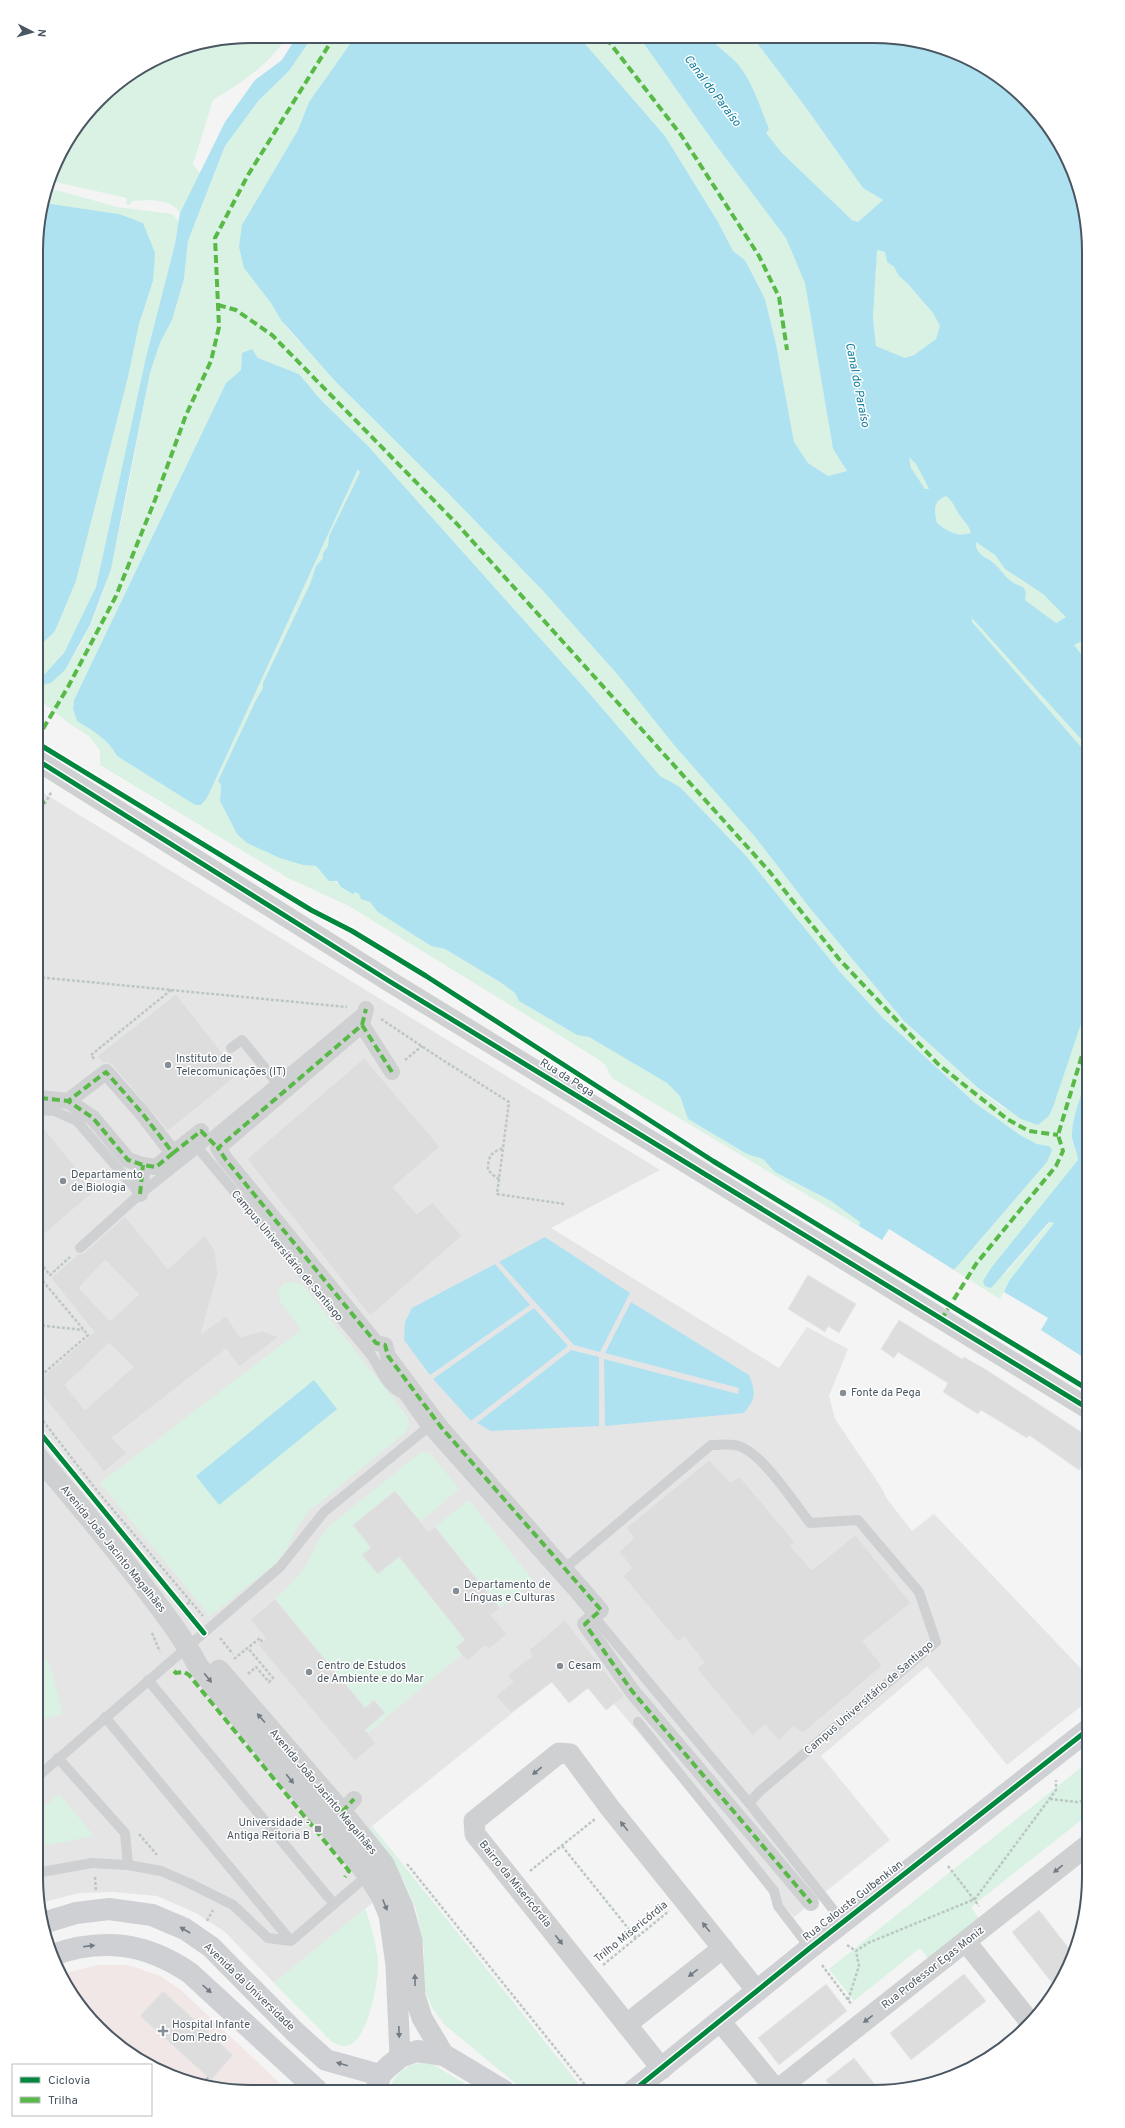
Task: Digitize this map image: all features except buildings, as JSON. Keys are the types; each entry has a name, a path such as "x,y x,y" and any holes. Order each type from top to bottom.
{"main road":[{"name":"Rua Calouste Gulbenkian","path":"641,2085 757,1991 815,1955 844,1933 1082,1735"},
{"name":"Avenida da Universidade","path":"48,1922 76,1912 109,1909 152,1914 185,1929 211,1947 295,2032 326,2060 378,2083"},
{"path":"57,1953 70,1948 105,1944 144,1949 170,1959 190,1973 311,2085"},
{"path":"378,2083 400,2057 417,2051 444,2055 494,2085"}],"street":[{"name":"Rua da Pega","path":"43,764 389,981 1082,1405"},
{"path":"366,1009 362,1025 218,1148 228,1157 376,1342 385,1345 388,1356 441,1427 562,1571 600,1610 586,1624 632,1691 811,1903"},
{"path":"362,1025 392,1072"},
{"path":"43,1104 68,1101 106,1072 142,1113 173,1153"},
{"path":"68,1101 93,1118 128,1160 143,1165 156,1167 201,1131"},
{"path":"140,1194 143,1165"},
{"name":"Avenida João Jacinto Magalhães","path":"43,1463 196,1639 208,1657 348,1806 384,1864 403,1907 412,1941 415,1996 422,2018 444,2055"},
{"name":"Avenida João Jacinto Magalhães","path":"196,1639 198,1666 368,1876 381,1896 388,1915 396,1965 400,2057"},
{"name":"Bairro da Misericórdia","path":"662,2069 475,1834 474,1821 553,1758 559,1754 570,1754 610,1808 757,1991"},
{"name":"Rua Professor Egas Moniz","path":"786,2085 990,1924 1082,1849"},
{"path":"966,1942 1027,2018"},
{"path":"627,2024 723,1948"},
{"path":"720,2021 773,2085"}],"lane":[{"path":"80,1248 140,1194 366,1009"},
{"path":"231,1048 242,1040 277,1083"},
{"path":"43,1106 77,1121 140,1194"},
{"name":"Campus Universitário de Santiago","path":"198,1148 377,1364 380,1373 395,1391 402,1394 427,1428 516,1530 562,1571 712,1445 727,1444 740,1446 759,1458 810,1523 858,1520 920,1592 936,1642 766,1786 749,1803"},
{"path":"43,1772 280,1567 324,1512 427,1428"},
{"path":"594,1616 749,1803 844,1933"},
{"path":"148,1680 334,1904"},
{"path":"105,1718 290,1941"},
{"path":"638,1722 774,1891 778,1906 815,1955"},
{"path":"58,1758 125,1833 128,1866"},
{"path":"43,1872 92,1863 161,1871 190,1883 233,1905 268,1938 290,1941 368,1876"}],"path":[{"path":"43,807 62,775"},
{"path":"43,978 366,1009 509,1102 504,1148 496,1194 564,1204"},
{"path":"106,1072 91,1055 172,990"},
{"path":"371,1040 389,1024"},
{"path":"392,1072 422,1046"},
{"path":"499,1178 493,1176 488,1170 489,1156 492,1152 504,1148"},
{"path":"43,1266 50,1275 59,1267"},
{"path":"43,1281 88,1335 43,1373"},
{"path":"43,1326 83,1330"},
{"path":"178,1602 196,1639"},
{"path":"152,1632 161,1655"},
{"path":"236,1658 260,1638 262,1642"},
{"path":"248,1648 273,1678 269,1682 256,1667 248,1674"},
{"path":"856,1951 868,1944 975,1899 1056,1790 1055,1778"},
{"path":"1050,1799 1077,1802 1082,1801"},
{"path":"514,1883 610,1808"},
{"path":"562,1846 636,1938"},
{"path":"946,1864 975,1899 990,1924"},
{"path":"95,1876 96,1898"},
{"path":"205,1925 215,1906"},
{"path":"844,1933 856,1951 859,1966 848,2000"},
{"path":"815,1955 854,2008"}],"shaded area":[{"path":"43,793 660,1170 551,1228 779,1368 807,1327 848,1349 829,1396 835,1419 881,1487 887,1499 912,1531 934,1514 1082,1670 1082,1706 1007,1765 927,1666 821,1756 890,1840 794,1917 614,1704 606,1710 588,1688 569,1703 551,1682 372,1826 579,2085 518,2085 444,2024 432,2007 424,1988 424,1948 416,1909 403,1878 274,1983 225,1932 196,1913 157,1896 113,1892 79,1893 45,1902 43,1891"},
{"name":"Hospital Infante Dom Pedro","path":"98,1965 128,1965 160,1976 181,1990 282,2085 237,2085 210,2081 184,2074 159,2064 124,2042 104,2024 86,2004 66,1973"}],"green space":[{"path":"237,43 283,43 263,65 213,100 193,164 200,174 180,213 176,208 165,202 152,200 132,201 130,205 126,204 127,198 55,182 64,159 78,135 104,104 135,78 159,64 184,54 210,47"},
{"path":"308,43 351,43 309,102 298,130 275,170 271,303 287,328 334,380 450,495 544,592 618,675 756,838 809,907 904,1021 977,1088 1002,1107 1038,1125 1049,1116 1082,1020 1082,1095 1073,1124 1072,1143 1078,1154 1078,1160 1003,1276 1050,1222 1054,1223 1009,1281 1000,1299 954,1270 1047,1162 1049,1146 1037,1144 1020,1135 975,1103 882,1017 840,972 795,918 680,787 660,777 590,694 368,446 321,400 299,374 258,358 252,349 242,353 241,370 226,383 74,700 73,709 77,721 105,740 117,756 195,805 201,805 207,798 358,469 360,472 329,536 328,546 323,553 323,558 316,566 310,584 219,781 221,785 220,801 237,834 303,865 316,866 324,875 360,894 361,899 370,902 430,946 445,949 500,982 515,993 519,1001 577,1035 589,1037 667,1083 680,1096 688,1119 747,1154 763,1159 775,1172 831,1201 860,1222 859,1226 612,1078 606,1066 598,1059 349,906 288,878 100,765 100,751 89,736 70,724 43,703 43,679 51,683 68,664 82,642 94,617 104,590 118,535 150,373 160,343 172,320 184,279 188,241 225,146 259,100 289,71"},
{"path":"584,43 644,43 715,144 786,238 805,282 833,449 847,471 828,476 808,463 794,442 776,344 765,299 745,260 733,251 718,222 665,136"},
{"path":"715,43 757,43 804,105 863,188 883,200 858,222 852,220 782,153 766,133 769,129 755,95 736,62"},
{"path":"52,190 117,207 172,214 179,221 175,244 146,357 96,587 64,653 43,676 43,643 55,631 76,581 128,377 139,324 153,281 119,214 48,204"},
{"path":"877,250 885,252 887,262 894,267 899,276 908,284 933,313 940,326 936,339 914,355 905,358 876,346 873,317"},
{"path":"909,456 916,464 929,489 925,490 911,468"},
{"path":"946,495 954,503 960,516 972,533 953,533 937,523 935,510 939,500"},
{"path":"976,542 995,555 1005,569 1043,594 1067,617 1056,623 1025,600 1026,592 1023,587 1010,580 995,564 982,555 976,547"},
{"path":"972,617 1082,740 1082,748 972,623"},
{"path":"1082,641 1082,655 1074,645"},
{"path":"293,1282 302,1284 407,1416 409,1424 406,1432 308,1512 297,1528 287,1549 274,1565 210,1616 100,1483 301,1330 280,1301 278,1291 284,1283"},
{"path":"421,1452 430,1453 459,1489 420,1522 394,1491 353,1525 371,1548 362,1555 378,1574 399,1557 465,1640 456,1647 462,1654 368,1733 365,1730 385,1713 374,1700 365,1708 275,1599 301,1573 328,1527"},
{"path":"469,1500 533,1580 500,1608 435,1527"},
{"path":"48,1659 63,1714 43,1719 43,1660"},
{"path":"1082,1767 1082,1820 971,1907 980,1920 929,1960 920,1948 854,2001 829,1969"},
{"path":"59,1794 94,1836 43,1846 43,1808"},
{"path":"372,1826 579,2085 518,2085 444,2024 432,2007 424,1988 424,1948 416,1909 403,1878 370,1828"},
{"path":"365,1908 373,1934 378,1961 374,1997 365,2025 359,2036 352,2044 342,2046 331,2041 274,1983"},
{"path":"415,2064 432,2064 467,2085 391,2085 400,2071"}],"water":[{"path":"293,43 308,43 289,71 259,100 225,146 188,241 184,279 172,320 160,343 150,373 111,569 90,625 65,670 51,683 43,685 43,676 64,653 96,587 146,357 175,244 180,213 225,122 255,80 282,60"},
{"name":"Canal do Paraíso","path":"351,43 584,43 665,136 718,222 733,251 745,260 765,299 776,344 794,442 808,463 828,476 847,471 833,449 805,283 786,238 715,144 644,43 715,43 736,62 747,77 769,129 766,133 782,153 852,220 858,222 883,200 863,188 804,105 757,43 888,43 928,50 966,64 990,78 1021,104 1039,124 1061,159 1071,184 1078,210 1082,237 1082,641 1074,645 1082,655 1082,740 972,618 972,622 1082,748 1082,1021 1053,1107 1049,1116 1038,1125 1021,1119 978,1088 904,1021 809,907 756,838 675,746 618,675 544,592 450,495 334,380 281,320 271,303 244,268 239,247 242,225 298,130 309,102","holes":["877,250 885,252 887,262 894,267 899,276 908,284 933,313 940,326 936,339 914,355 905,358 876,346 873,317","909,457 916,464 929,489 925,489 911,468","946,496 968,526 971,533 953,533 937,523 935,514 936,506 939,500","976,542 995,555 1005,569 1043,594 1066,617 1056,623 1025,600 1026,592 1023,587 1010,580 995,564 979,553"]},
{"path":"48,204 119,214 143,223 155,253 153,281 139,324 128,377 76,581 55,631 43,643 43,237"},
{"path":"252,349 258,358 299,374 321,400 368,446 590,694 660,776 680,787 746,856 840,972 882,1017 975,1103 1020,1135 1037,1144 1049,1146 1052,1150 1047,1162 954,1270 889,1229 882,1240 859,1226 860,1222 831,1201 775,1172 763,1159 747,1154 688,1119 680,1096 667,1083 589,1037 577,1035 519,1001 515,993 500,982 445,949 431,946 378,912 370,902 361,899 359,894 355,892 353,894 341,887 337,881 329,881 316,866 303,865 280,858 247,843 237,834 220,801 221,785 218,781 263,688 263,683 310,584 316,566 323,558 323,553 328,546 329,536 360,472 358,469 207,798 201,805 195,805 117,756 105,740 77,721 73,709 74,700 226,383 241,370 242,353"},
{"path":"1082,1092 1082,1356 1041,1330 1048,1318 1004,1292 1009,1281 1054,1223 1049,1222 991,1288 985,1286 983,1281 991,1268 1078,1160 1072,1137 1076,1110"},
{"path":"545,1237 630,1293 600,1352 574,1345 499,1262"},
{"path":"495,1264 530,1305 430,1375 404,1340 405,1322 412,1308"},
{"path":"631,1302 749,1375 753,1386 754,1395 751,1404 744,1413 605,1426 604,1359 738,1394 739,1388 605,1353"},
{"path":"534,1308 568,1346 471,1421 433,1379"},
{"path":"571,1350 599,1357 599,1426 491,1431 477,1423"},
{"path":"314,1380 337,1409 219,1505 196,1476"}],"marked path":[{"path":"43,729 68,687 116,596 155,500 186,415 211,361 219,327 215,238 248,175 330,43"},
{"path":"610,43 681,135 759,256 779,297 787,350"},
{"path":"218,305 236,310 272,335 457,524 769,871 839,959 938,1064 1007,1119 1029,1131 1058,1135"},
{"path":"362,1025 366,1009"},
{"path":"392,1072 362,1025 218,1148 226,1160 376,1343 385,1345 388,1356 441,1427 601,1610 585,1624 632,1691 811,1903"},
{"path":"941,1320 976,1264 1056,1166 1063,1151 1058,1135 1082,1055"},
{"path":"173,1153 156,1167 143,1165 128,1160 93,1118 68,1101 106,1072 142,1113 173,1153 201,1131 218,1148"},
{"path":"43,1098 68,1101"},
{"path":"140,1194 143,1165"},
{"path":"174,1671 176,1673 184,1672 189,1675 349,1871 345,1877"},
{"path":"342,1812 354,1799"}],"cycle path":[{"path":"43,747 311,910 352,931 426,976 713,1161 1082,1386"},
{"path":"43,764 389,981 1082,1405"},
{"path":"43,1437 204,1633"},
{"path":"640,2085 810,1948 1082,1734"}],"place":[{"name":"Instituto de Telecomunicações (IT)","path":"168,1065"},
{"name":"Departamento de Biologia","path":"63,1181"},
{"name":"Fonte da Pega","path":"843,1393"},
{"name":"Departamento de Línguas e Culturas","path":"456,1591"},
{"name":"Cesam","path":"560,1666"},
{"name":"Centro de Estudos de Ambiente e do Mar","path":"309,1672"},
{"name":"Universidade - Antiga Reitoria B","path":"318,1829"},
{"name":"Hospital Infante Dom Pedro","path":"163,2031"}]}
